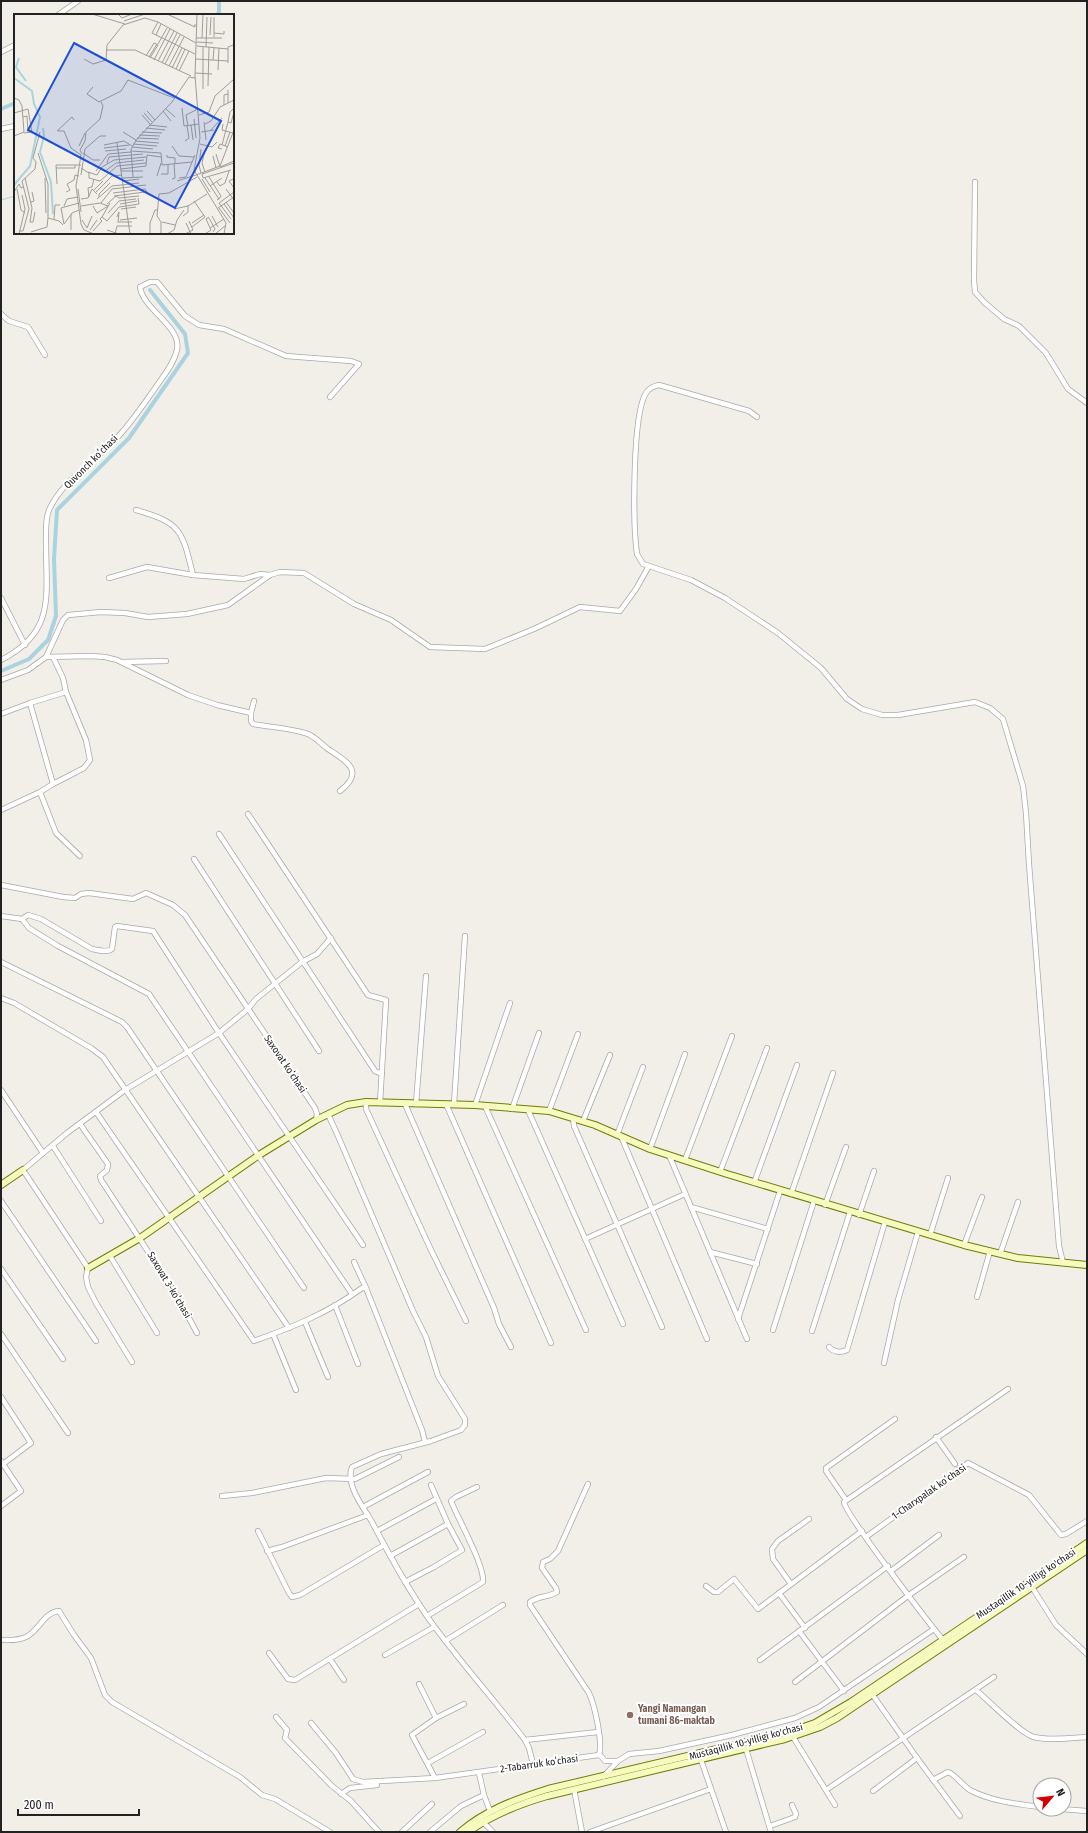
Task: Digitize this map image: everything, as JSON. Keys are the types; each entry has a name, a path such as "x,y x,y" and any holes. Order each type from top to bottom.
{"main road":[{"path":"88,1268 140,1238 289,1136 328,1114 348,1106 366,1102 475,1105 549,1111 583,1121 650,1149 720,1172 918,1232 1018,1258 1087,1265"},
{"path":"1,1185 23,1170"},
{"name":"Mustaqillik 10-yilligi ko'chasi","path":"468,1832 490,1811 530,1795 766,1738 801,1728 831,1714 1087,1543"},
{"name":"Mustaqillik 10-yilligi ko'chasi","path":"460,1832 481,1821 522,1804 574,1789 746,1749 820,1727 872,1694 1087,1550"}],"street":[{"path":"59,14 78,1"},
{"path":"1,52 14,46"},
{"path":"1,129 14,126"},
{"path":"975,182 974,280 976,292 1004,320 1019,326 1046,353 1068,389 1087,403"},
{"name":"Quvonch koʻchasi","path":"1,660 25,645 38,627 46,608 46,528 49,510 56,498 76,475 118,436 148,399 172,364 177,352 178,345 172,332 141,296 140,287 150,282 157,282 184,316 199,325 224,329 286,356 351,361 359,364 330,397"},
{"path":"1,314 9,320 28,327 45,354"},
{"path":"757,417 749,411 659,385 654,386 646,394 638,425 635,502 638,554 643,564 692,580 725,598 778,633 821,668 847,699 862,709 882,715 898,715 975,702 990,708 1003,719 1020,774 1026,813 1059,1238 1063,1263"},
{"path":"136,510 159,516 178,531 182,536 193,575"},
{"path":"1,680 28,670 46,657 63,620 68,615 101,612 125,613 148,617 187,614 228,605 270,575 280,572 304,574 354,604 391,620 430,647 485,649 534,629 580,607 620,611 636,589 649,566"},
{"path":"109,578 147,567 193,575 244,579 260,574 270,575"},
{"path":"1,598 25,645"},
{"path":"46,657 105,657 120,662 188,695 217,705 251,713"},
{"path":"1,810 40,792 84,768 90,760 86,740 66,692 63,678 53,657"},
{"path":"120,662 166,661"},
{"path":"1,714 66,692"},
{"path":"254,701 251,713 251,721 253,724 306,733 344,758 352,770 353,776 352,781 340,791"},
{"path":"30,703 53,784"},
{"path":"40,792 49,820 56,833 80,856"},
{"path":"248,814 368,995 386,1000 380,1103"},
{"path":"219,834 302,962 376,1071 382,1074"},
{"path":"194,859 319,1051"},
{"name":"Saxovat koʻchasi","path":"1,885 75,898 81,894 89,893 133,899 146,893 173,905 185,915 315,1108 317,1114 316,1120"},
{"path":"1,916 22,919 28,915 41,919 100,951 110,951 112,949 115,927 117,926 153,931 219,1033 363,1245"},
{"path":"22,919 29,928 58,946 149,994 352,1294"},
{"path":"454,1104 465,936"},
{"path":"132,1362 88,1287 86,1277 88,1268 23,1170 125,1090 219,1033 248,1009 256,999 302,962 317,954 330,938"},
{"path":"1,962 122,1022 229,1176 304,1288"},
{"path":"416,1104 426,976"},
{"path":"1,998 14,1003 91,1048 103,1057 289,1328"},
{"path":"475,1105 510,1003"},
{"path":"512,1109 539,1033"},
{"path":"549,1111 578,1034"},
{"path":"685,1160 732,1036"},
{"path":"720,1172 767,1048"},
{"path":"650,1149 685,1054"},
{"path":"583,1121 610,1055"},
{"path":"754,1183 797,1065"},
{"path":"643,1068 619,1136 652,1209 707,1339"},
{"path":"791,1194 833,1073"},
{"path":"1,1090 43,1153"},
{"path":"366,1102 366,1109 427,1243 466,1321"},
{"path":"405,1104 494,1308 499,1324 511,1347"},
{"path":"446,1104 551,1343"},
{"path":"485,1106 586,1330"},
{"path":"528,1110 623,1324"},
{"path":"96,1112 254,1341 304,1322 362,1288 366,1288"},
{"path":"328,1114 413,1312 426,1337 438,1376 465,1419 465,1425 461,1430 381,1454 352,1468 350,1472 350,1480 390,1556 419,1604 434,1627 525,1740 529,1748 533,1764"},
{"path":"573,1118 574,1126 662,1327"},
{"path":"80,1124 108,1164 107,1170 100,1176 101,1180 140,1238"},
{"path":"53,1146 101,1221"},
{"path":"825,1204 846,1147"},
{"path":"669,1155 747,1339"},
{"path":"859,1215 874,1171"},
{"path":"930,1235 948,1178"},
{"path":"738,1319 780,1191"},
{"path":"585,1239 685,1194"},
{"path":"964,1245 982,1197"},
{"path":"1,1201 96,1341"},
{"path":"773,1330 814,1201"},
{"path":"1000,1254 1018,1202"},
{"path":"691,1207 768,1229"},
{"path":"812,1331 850,1212"},
{"path":"829,1347 842,1352 847,1350 885,1222"},
{"path":"884,1363 898,1300 918,1232"},
{"name":"Saxovat 3-koʻchasi","path":"140,1238 176,1294 197,1333"},
{"path":"977,1298 990,1251"},
{"path":"710,1252 757,1264"},
{"path":"110,1256 157,1333"},
{"path":"354,1262 366,1288 422,1430 425,1442"},
{"path":"1,1269 63,1359"},
{"path":"335,1305 358,1364"},
{"path":"304,1322 328,1377"},
{"path":"1,1334 68,1433"},
{"path":"273,1334 296,1390"},
{"path":"943,1640 866,1537 844,1502 936,1437 1008,1389"},
{"path":"1,1397 31,1443 2,1462 21,1491 1,1506"},
{"path":"846,1500 826,1471 826,1468 895,1418"},
{"path":"936,1437 955,1464"},
{"path":"222,1496 252,1493 326,1478 350,1480 399,1457"},
{"name":"1-Charxpalak koʻchasi","path":"866,1537 968,1463 1029,1495 1061,1535 1066,1534 1087,1521"},
{"path":"363,1507 428,1472"},
{"path":"588,1484 555,1556 543,1562 542,1568 556,1588 557,1592 552,1595 538,1597 530,1602 530,1605 589,1693 592,1700 598,1732 600,1747 599,1755 605,1761 618,1761"},
{"path":"405,1582 462,1550 436,1499 431,1485"},
{"path":"427,1616 484,1582 477,1558 451,1501 456,1496 477,1487"},
{"path":"377,1531 436,1499"},
{"path":"267,1551 282,1547 368,1515"},
{"path":"790,1584 773,1559 772,1549 778,1541 809,1519"},
{"path":"390,1556 448,1524"},
{"path":"258,1531 288,1593 292,1597 300,1595 384,1545"},
{"path":"706,1586 714,1592 718,1592 734,1579 758,1609 862,1531"},
{"path":"891,1571 939,1535"},
{"path":"795,1682 909,1595 964,1557"},
{"path":"760,1660 888,1566"},
{"path":"1032,1587 1056,1626 1087,1654"},
{"path":"779,1593 805,1628"},
{"path":"269,1653 288,1679 291,1680 330,1659 419,1604"},
{"path":"445,1641 503,1605"},
{"path":"1,1640 16,1640 28,1637 50,1613 59,1611 91,1658 105,1695 112,1702 240,1777 262,1796 275,1799 330,1832"},
{"path":"385,1655 434,1627"},
{"path":"602,1777 618,1761 629,1754 659,1751 732,1735 795,1718 819,1707 844,1691 934,1629"},
{"path":"800,1631 844,1691"},
{"path":"330,1659 344,1680"},
{"path":"826,1790 994,1677"},
{"path":"419,1684 436,1718"},
{"path":"976,1690 1021,1730 1032,1737 1056,1739 1087,1737"},
{"path":"872,1694 960,1816"},
{"path":"435,1778 412,1735 436,1718 464,1704"},
{"path":"276,1717 287,1730 285,1738 341,1794 351,1801 379,1832"},
{"name":"2-Tabarruk koʻchasi","path":"311,1722 336,1753 354,1781 370,1782 425,1777 435,1778 599,1755"},
{"path":"428,1763 483,1732"},
{"path":"525,1740 598,1732"},
{"path":"793,1736 835,1805"},
{"path":"746,1749 772,1832"},
{"path":"873,1791 917,1758"},
{"path":"701,1760 726,1832"},
{"path":"933,1780 948,1772 972,1791 995,1799 1032,1806"},
{"path":"479,1773 484,1795 490,1811"},
{"name":"2-Tabarruk koʻchasi","path":"341,1794 350,1788 421,1780 425,1777"},
{"path":"574,1789 582,1832"},
{"path":"590,1832 711,1789"},
{"path":"430,1832 461,1806 484,1795"},
{"path":"402,1832 432,1804"},
{"path":"770,1826 795,1817 796,1814 792,1806"},
{"path":"1072,1810 1087,1811"},
{"path":"481,1821 493,1832"}],"waterway":[{"path":"218,14 219,1"},
{"path":"1,109 14,103"},
{"path":"1,200 14,196"},
{"path":"1,671 29,659 48,640 56,616 54,559 57,510 129,438 188,353 185,334 150,290"}],"place":[{"name":"Yangi Namangan tumani 86-maktab","path":"630,1715"}]}
